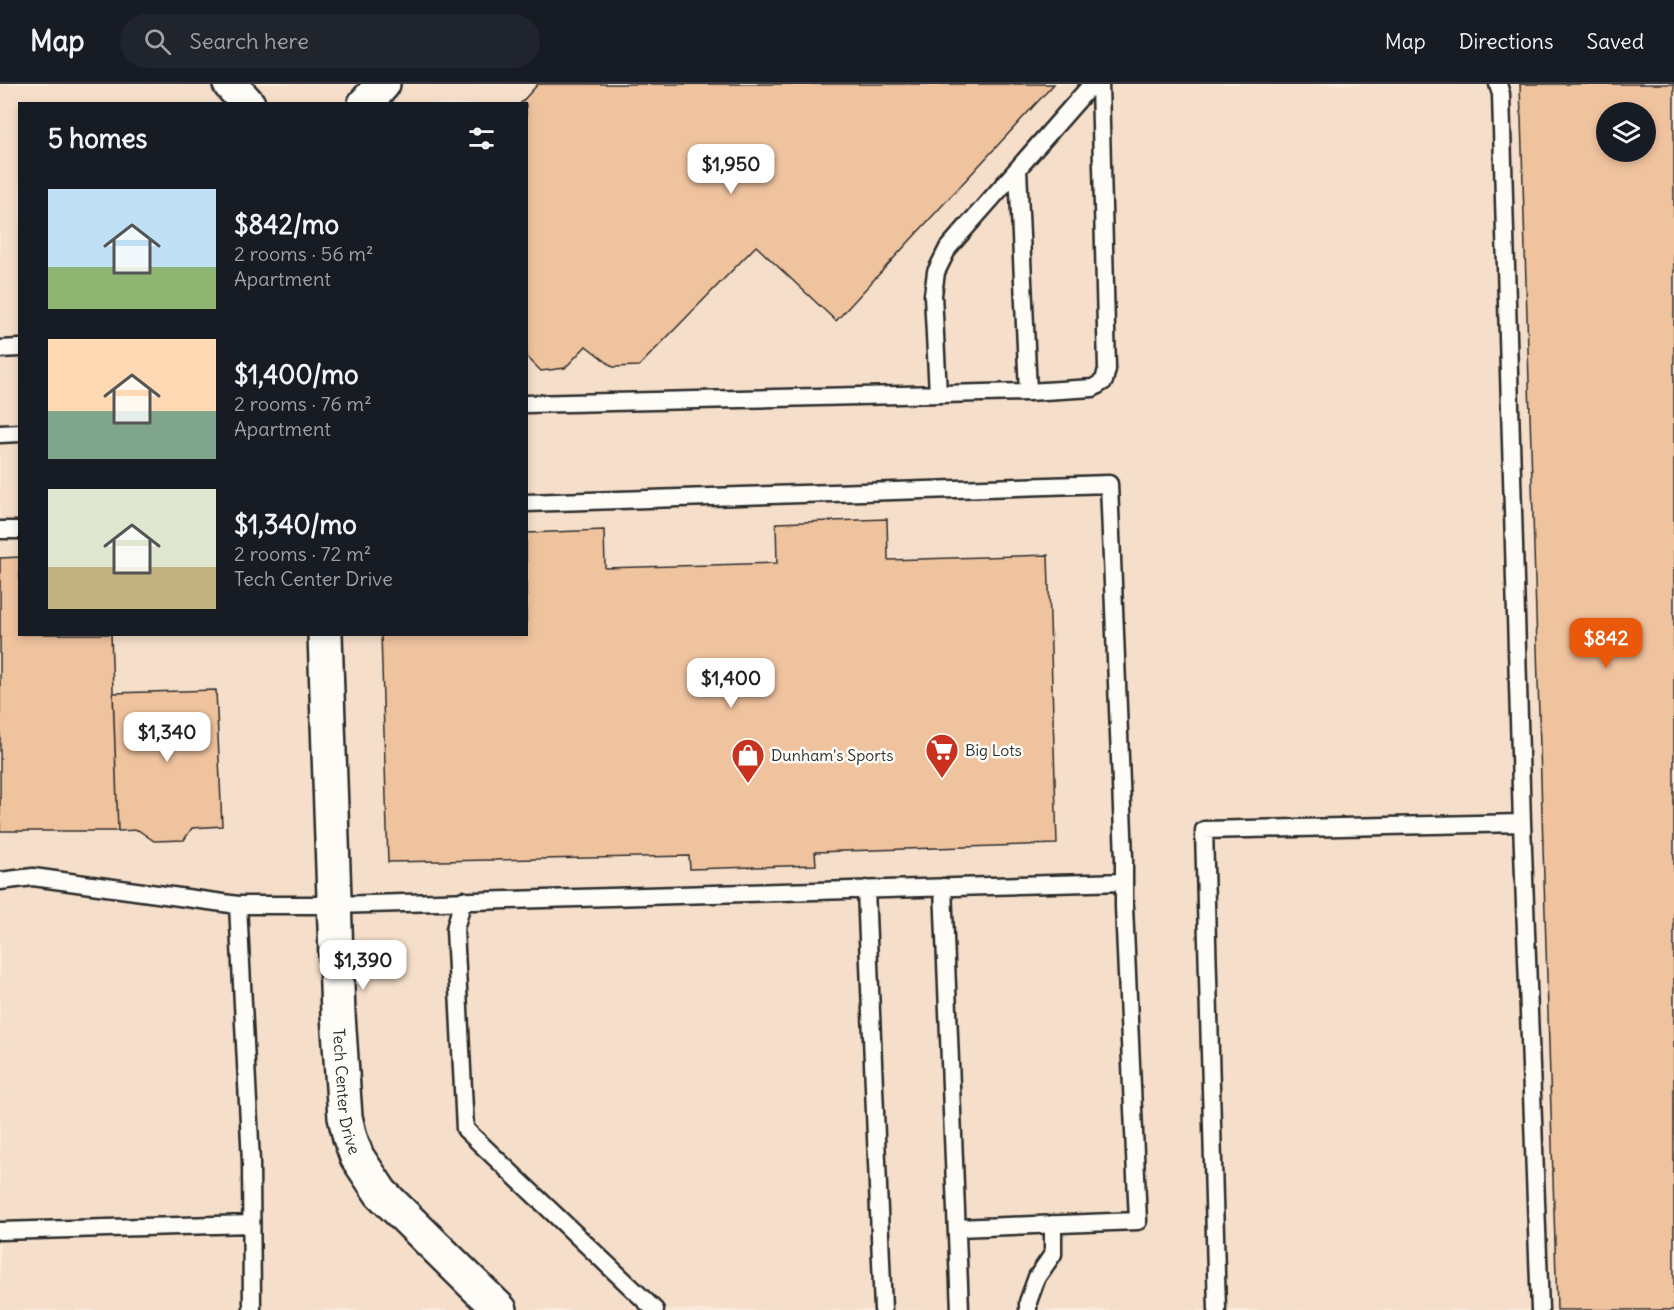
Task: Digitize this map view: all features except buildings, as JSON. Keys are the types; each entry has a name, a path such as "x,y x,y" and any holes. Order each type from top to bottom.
{"street":[{"path":"230,84 246,102"},
{"path":"367,102 383,84"},
{"name":"Tech Center Drive","path":"325,636 338,1015 345,1117 357,1157 381,1192 500,1310"}],"lane":[{"path":"938,394 933,295 936,272 948,248 1092,84"},
{"path":"528,404 1028,392 1093,388 1104,381 1107,369 1100,84"},
{"path":"1498,84 1501,94 1522,823 1540,1310"},
{"path":"1018,169 1028,392"},
{"path":"0,349 18,348"},
{"path":"0,434 18,433"},
{"path":"528,503 1109,484 1138,1221 957,1228"},
{"path":"0,530 18,530"},
{"path":"1217,1310 1204,830 1522,823"},
{"path":"0,881 33,877 238,905 334,905 1124,882"},
{"path":"943,888 960,1310"},
{"path":"866,890 883,1310"},
{"path":"463,900 455,929 465,1129 655,1310"},
{"path":"238,905 251,1162 252,1310"},
{"path":"0,1231 251,1224"},
{"path":"1028,1310 1028,1302 1037,1277 1053,1254 1053,1224"}],"shaded area":[{"path":"0,84 1674,84 1674,1310 0,1310"}],"place":[{"name":"Big Lots","path":"942,779"},
{"name":"Dunham's Sports","path":"748,784"}]}
